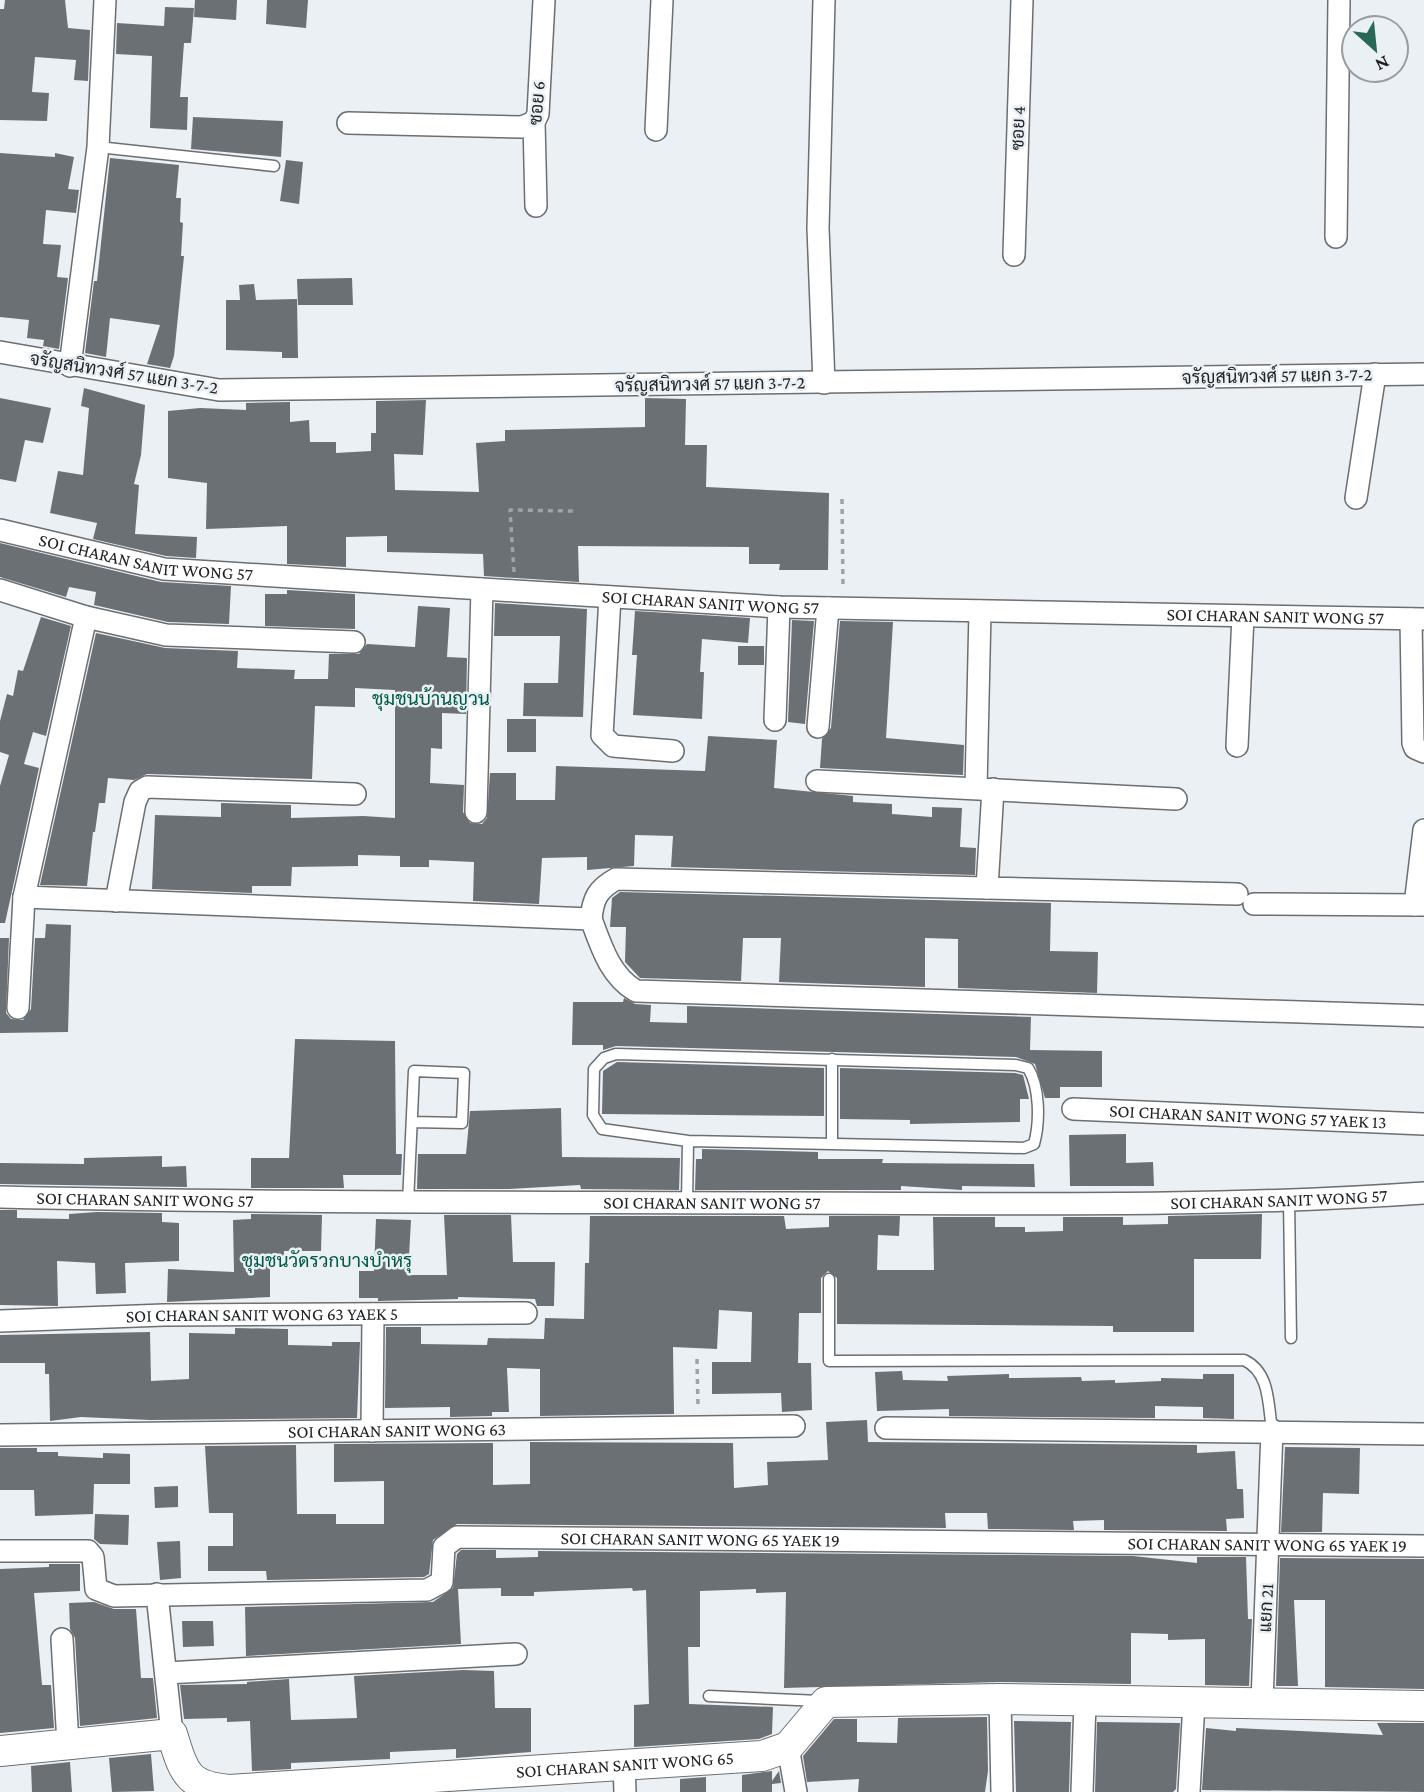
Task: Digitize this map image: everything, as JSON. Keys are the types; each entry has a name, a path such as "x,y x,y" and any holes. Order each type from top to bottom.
{"street":[{"path":"70,366 98,147 105,0"},
{"name":"ซอย 6","path":"536,205 534,122 538,114 544,0"},
{"path":"656,130 662,0"},
{"path":"824,0 818,228 824,383"},
{"name":"ซอย 4","path":"1014,255 1022,0"},
{"path":"1336,237 1339,0"},
{"path":"348,123 522,127 534,122"},
{"name":"จรัญสนิทวงศ์ 57 แยก 3-7-2","path":"0,352 219,390 1424,374"},
{"path":"1356,498 1375,374"},
{"name":"SOI CHARAN SANIT WONG 57","path":"0,530 164,569 515,592 835,609 1417,619"},
{"path":"476,812 482,589"},
{"path":"0,590 86,617 166,635 354,642"},
{"path":"610,597 602,735 613,747 673,751"},
{"path":"775,720 779,607"},
{"path":"818,727 835,609"},
{"path":"980,611 987,888"},
{"path":"1237,746 1243,616"},
{"path":"18,1008 24,897 86,617"},
{"path":"1417,619 1413,743 1415,748 1424,752"},
{"path":"817,781 1176,799"},
{"path":"116,901 135,802 140,792 147,787 355,794"},
{"path":"1424,830 1420,905 987,888 617,878 603,886 593,900 595,930 622,983 636,991 1424,1016"},
{"path":"24,897 595,930"},
{"name":"SOI CHARAN SANIT WONG 57 YAEK 13","path":"1073,1109 1424,1124"},
{"name":"SOI CHARAN SANIT WONG 57","path":"0,1198 408,1203 1108,1203 1424,1194"},
{"name":"SOI CHARAN SANIT WONG 63 YAEK 5","path":"0,1321 526,1313"},
{"path":"372,1431 373,1314"},
{"name":"SOI CHARAN SANIT WONG 63","path":"0,1435 794,1426"},
{"path":"886,1428 1272,1430 1424,1434"},
{"name":"แยก 21","path":"1262,1702 1270,1545 1272,1430"},
{"name":"SOI CHARAN SANIT WONG 65 YAEK 19","path":"157,1594 428,1590 442,1582 444,1547 457,1537 1424,1546"},
{"path":"0,1551 88,1551 93,1557 96,1589 104,1594 157,1594 172,1734 0,1751"},
{"path":"62,1639 68,1744"},
{"path":"166,1673 516,1654"},
{"path":"796,1792 788,1747 826,1702 1000,1699 1424,1706"},
{"path":"1000,1699 1002,1792"},
{"path":"1082,1792 1085,1702"},
{"path":"1189,1792 1194,1702"},
{"name":"SOI CHARAN SANIT WONG 65","path":"172,1734 191,1781 205,1788 229,1790 625,1778 762,1756 788,1747"}],"lane":[{"path":"98,147 274,166"},
{"path":"617,1054 832,1059 1028,1068 1035,1079 1038,1131 1034,1144 1024,1148 688,1141 602,1129 593,1115 594,1069 604,1058 617,1054"},
{"path":"832,1059 832,1142"},
{"path":"408,1203 414,1071 464,1073 462,1123 412,1122"},
{"path":"687,1203 688,1141"},
{"path":"1289,1199 1290,1338"},
{"path":"829,1279 829,1360 1244,1360 1257,1366 1264,1379 1272,1430"},
{"path":"709,1696 826,1702"}],"path":[{"path":"835,609 842,499"},
{"path":"515,592 510,510 574,511"},
{"path":"697,1359 699,1427"}],"building":[{"path":"5,0 65,0 68,28 90,30 88,81 74,80 76,60 35,57 32,92 49,93 47,121 0,120 0,9 4,9"},
{"path":"195,0 237,0 236,20 194,17"},
{"path":"267,0 308,0 306,28 266,24"},
{"path":"165,7 194,8 191,43 184,43 180,97 188,97 187,130 150,128 152,56 116,54 117,23 164,26"},
{"path":"193,117 283,121 281,157 191,149"},
{"path":"0,153 55,157 55,153 74,157 68,189 79,190 76,213 46,210 43,244 61,245 57,277 68,278 59,349 43,346 44,340 27,338 29,320 0,317"},
{"path":"110,158 179,165 176,198 181,198 181,256 184,256 174,356 170,368 147,364 160,325 110,318 106,357 85,353 94,281 97,281"},
{"path":"286,160 303,162 299,204 280,201"},
{"path":"352,278 353,305 298,305 297,279"},
{"path":"254,284 256,300 297,299 298,358 282,358 282,352 226,350 226,300 240,300 239,285"},
{"path":"84,388 145,405 141,455 134,484 139,485 135,534 197,537 196,558 166,556 93,539 97,523 50,513 58,471 83,475 89,408 81,406"},
{"path":"0,398 51,408 43,443 25,440 16,482 0,479"},
{"path":"645,398 686,399 685,445 707,445 706,487 829,493 828,570 779,570 780,564 749,564 749,547 578,546 579,582 484,576 483,554 387,552 387,536 346,537 346,567 287,564 287,526 206,529 207,483 168,478 168,411 200,408 246,410 246,403 290,402 290,422 309,420 310,442 336,442 336,453 371,451 371,433 376,433 376,401 426,400 423,455 394,454 395,490 479,492 476,443 505,441 505,430 645,427"},
{"path":"0,543 161,582 231,586 229,624 168,622 94,605 96,592 69,587 66,597 0,577"},
{"path":"287,590 355,594 355,629 265,626 265,594 287,594"},
{"path":"495,603 587,609 583,717 523,716 524,683 558,683 560,636 494,636"},
{"path":"418,606 450,608 447,657 467,658 466,714 442,713 442,749 431,748 430,783 464,785 463,812 470,823 482,824 487,818 490,773 516,773 516,800 555,800 556,766 705,771 708,736 777,740 774,788 853,796 853,802 892,804 892,814 932,817 932,807 962,808 960,847 976,848 975,875 671,867 673,836 635,835 634,866 587,870 587,857 542,858 539,904 473,901 474,862 429,860 429,867 400,867 400,856 358,855 358,866 292,867 291,886 252,886 252,893 152,889 155,815 221,817 221,803 291,805 291,818 395,818 395,690 355,688 355,707 315,706 312,779 147,774 134,780 108,778 105,803 99,803 93,832 87,886 40,885 96,633 165,648 238,651 237,668 295,670 294,679 328,679 329,654 359,654 367,644 415,647"},
{"path":"635,611 750,618 748,643 702,639 702,719 633,715 637,655 632,655"},
{"path":"41,617 71,626 46,736 33,732 24,764 39,768 5,923 0,923 0,786 9,755 0,752 0,721 7,694 13,696 18,670 23,671"},
{"path":"792,620 814,621 805,724 788,722"},
{"path":"840,621 893,622 886,738 964,745 963,775 820,768 822,739 831,728"},
{"path":"738,646 764,646 764,665 738,665"},
{"path":"507,719 536,719 536,752 507,752"},
{"path":"620,892 1051,903 1050,951 1098,952 1097,993 958,988 958,939 925,938 925,987 779,982 781,938 743,938 741,981 640,978 625,962 626,927 610,927 612,898"},
{"path":"46,924 71,925 68,1032 0,1033 0,938 9,938 6,1013 11,1019 23,1020 31,1009 35,938 45,938"},
{"path":"624,998 635,1004 651,1005 650,1022 687,1023 687,1006 1031,1017 1030,1050 1102,1051 1102,1087 1060,1087 1060,1098 1045,1098 1035,1064 1016,1057 616,1046 603,1050 603,1045 572,1045 573,1002 623,1002"},
{"path":"295,1039 395,1041 396,1154 402,1154 401,1175 343,1175 344,1188 251,1188 251,1158 289,1158"},
{"path":"617,1062 824,1068 824,1116 602,1114 603,1071"},
{"path":"840,1068 1015,1073 1023,1075 1029,1099 1020,1099 1020,1122 910,1124 910,1120 840,1119"},
{"path":"561,1108 562,1157 680,1158 679,1190 581,1189 580,1185 509,1189 417,1189 418,1154 466,1154 470,1111"},
{"path":"1126,1134 1126,1163 1153,1162 1154,1186 1070,1186 1069,1135"},
{"path":"702,1149 818,1152 818,1159 883,1159 882,1163 1034,1164 1035,1187 962,1186 962,1190 901,1186 901,1190 695,1190 696,1159 702,1159"},
{"path":"162,1156 162,1167 186,1166 187,1187 0,1184 0,1163 84,1164 84,1158"},
{"path":"0,1210 17,1210 17,1218 69,1219 69,1214 97,1212 162,1213 162,1222 179,1223 179,1261 125,1263 126,1293 96,1294 95,1263 57,1261 58,1306 0,1305"},
{"path":"251,1214 322,1215 321,1251 284,1251 284,1264 270,1265 270,1297 167,1302 168,1269 234,1272 233,1220 251,1219"},
{"path":"1262,1214 1261,1259 1194,1259 1194,1332 1113,1332 1113,1326 837,1324 837,1278 828,1271 821,1278 821,1313 799,1313 798,1363 811,1363 812,1410 782,1412 781,1393 712,1394 712,1362 751,1362 752,1312 719,1310 717,1349 673,1347 674,1414 540,1416 540,1369 507,1368 509,1412 492,1412 492,1416 450,1417 450,1407 385,1408 386,1327 421,1327 421,1344 487,1345 488,1338 544,1339 545,1318 584,1319 585,1263 589,1263 590,1216 784,1216 786,1229 829,1227 829,1216 900,1216 899,1236 878,1235 877,1270 934,1270 933,1217 995,1217 995,1227 1025,1227 1025,1232 1063,1231 1063,1217 1123,1217 1123,1225 1168,1224 1168,1216"},
{"path":"444,1215 511,1215 513,1262 555,1262 554,1306 537,1306 535,1299 458,1297 378,1301 378,1298 359,1298 359,1271 374,1271 376,1219 411,1220 408,1275 447,1275"},
{"path":"235,1328 288,1329 288,1345 332,1346 332,1342 360,1342 357,1418 150,1420 81,1417 50,1421 49,1374 45,1374 45,1363 0,1363 0,1335 150,1332 151,1381 189,1379 189,1333 235,1334"},
{"path":"902,1371 903,1380 948,1381 947,1376 1009,1374 1009,1378 1081,1377 1082,1381 1115,1380 1115,1383 1161,1381 1161,1378 1203,1379 1203,1374 1234,1374 1234,1419 1203,1418 1203,1407 1155,1406 1155,1418 949,1416 949,1409 877,1411 875,1372"},
{"path":"867,1420 868,1442 1197,1445 1197,1453 1235,1451 1237,1489 1243,1489 1244,1518 1226,1519 1227,1531 1104,1530 1104,1520 1073,1521 1074,1530 988,1529 987,1513 945,1513 946,1528 457,1524 433,1540 429,1574 424,1577 267,1580 266,1571 208,1571 208,1546 233,1546 233,1513 209,1513 205,1446 296,1445 297,1514 336,1514 336,1524 384,1524 384,1481 334,1482 334,1444 493,1443 493,1485 530,1484 530,1442 733,1443 734,1488 768,1485 767,1462 828,1460 826,1422"},
{"path":"1285,1447 1360,1448 1359,1494 1323,1493 1322,1532 1281,1532"},
{"path":"0,1448 37,1448 37,1452 58,1452 58,1456 103,1458 103,1453 130,1454 130,1484 94,1484 93,1514 35,1516 34,1490 0,1490"},
{"path":"178,1486 178,1507 155,1508 154,1487"},
{"path":"95,1514 129,1515 128,1545 100,1544 94,1539"},
{"path":"180,1541 181,1578 160,1580 157,1542"},
{"path":"461,1550 496,1550 496,1558 538,1557 538,1551 1133,1556 1197,1563 1197,1557 1246,1557 1248,1619 1252,1619 1249,1686 1205,1685 1205,1639 1168,1640 1168,1634 1131,1633 1131,1684 1000,1682 784,1688 786,1592 756,1593 756,1589 700,1591 700,1647 688,1647 689,1704 773,1707 772,1734 759,1739 634,1747 634,1705 649,1704 646,1590 633,1591 632,1588 534,1592 534,1596 501,1596 501,1588 458,1589 461,1644 246,1656 245,1607 433,1602 453,1588 457,1554"},
{"path":"1280,1558 1424,1559 1424,1689 1325,1687 1325,1600 1294,1600 1298,1686 1276,1686"},
{"path":"49,1564 80,1564 80,1591 34,1593 42,1685 51,1685 54,1728 0,1733 0,1569 49,1567"},
{"path":"94,1602 114,1609 136,1609 141,1678 153,1678 157,1718 80,1726 75,1638 70,1629 69,1603"},
{"path":"182,1621 213,1621 214,1646 183,1647"},
{"path":"463,1670 494,1671 495,1708 531,1708 531,1752 456,1758 456,1749 390,1752 390,1759 291,1763 291,1769 252,1771 250,1721 227,1722 227,1718 184,1719 180,1685 247,1684 289,1679 291,1720 357,1718 354,1676"},
{"path":"987,1717 988,1771 985,1792 858,1792 859,1779 807,1782 803,1756 834,1719 857,1719 857,1742 897,1743 898,1718"},
{"path":"1014,1721 1071,1722 1069,1792 1016,1792"},
{"path":"1097,1722 1180,1723 1176,1789 1173,1792 1095,1792"},
{"path":"1377,1723 1424,1723 1424,1792 1202,1790 1206,1728 1383,1735"},
{"path":"151,1754 154,1791 112,1792 109,1758"},
{"path":"70,1762 72,1792 32,1792 31,1766"},
{"path":"772,1771 772,1781 779,1771 781,1783 772,1784 772,1792 742,1792 742,1775"},
{"path":"706,1777 706,1792 680,1792 680,1779"}],"district":[{"name":"ชุมชนบ้านญวน","path":"431,698"},
{"name":"ชุมชนวัดรวกบางบำหรุ","path":"327,1260"}]}
